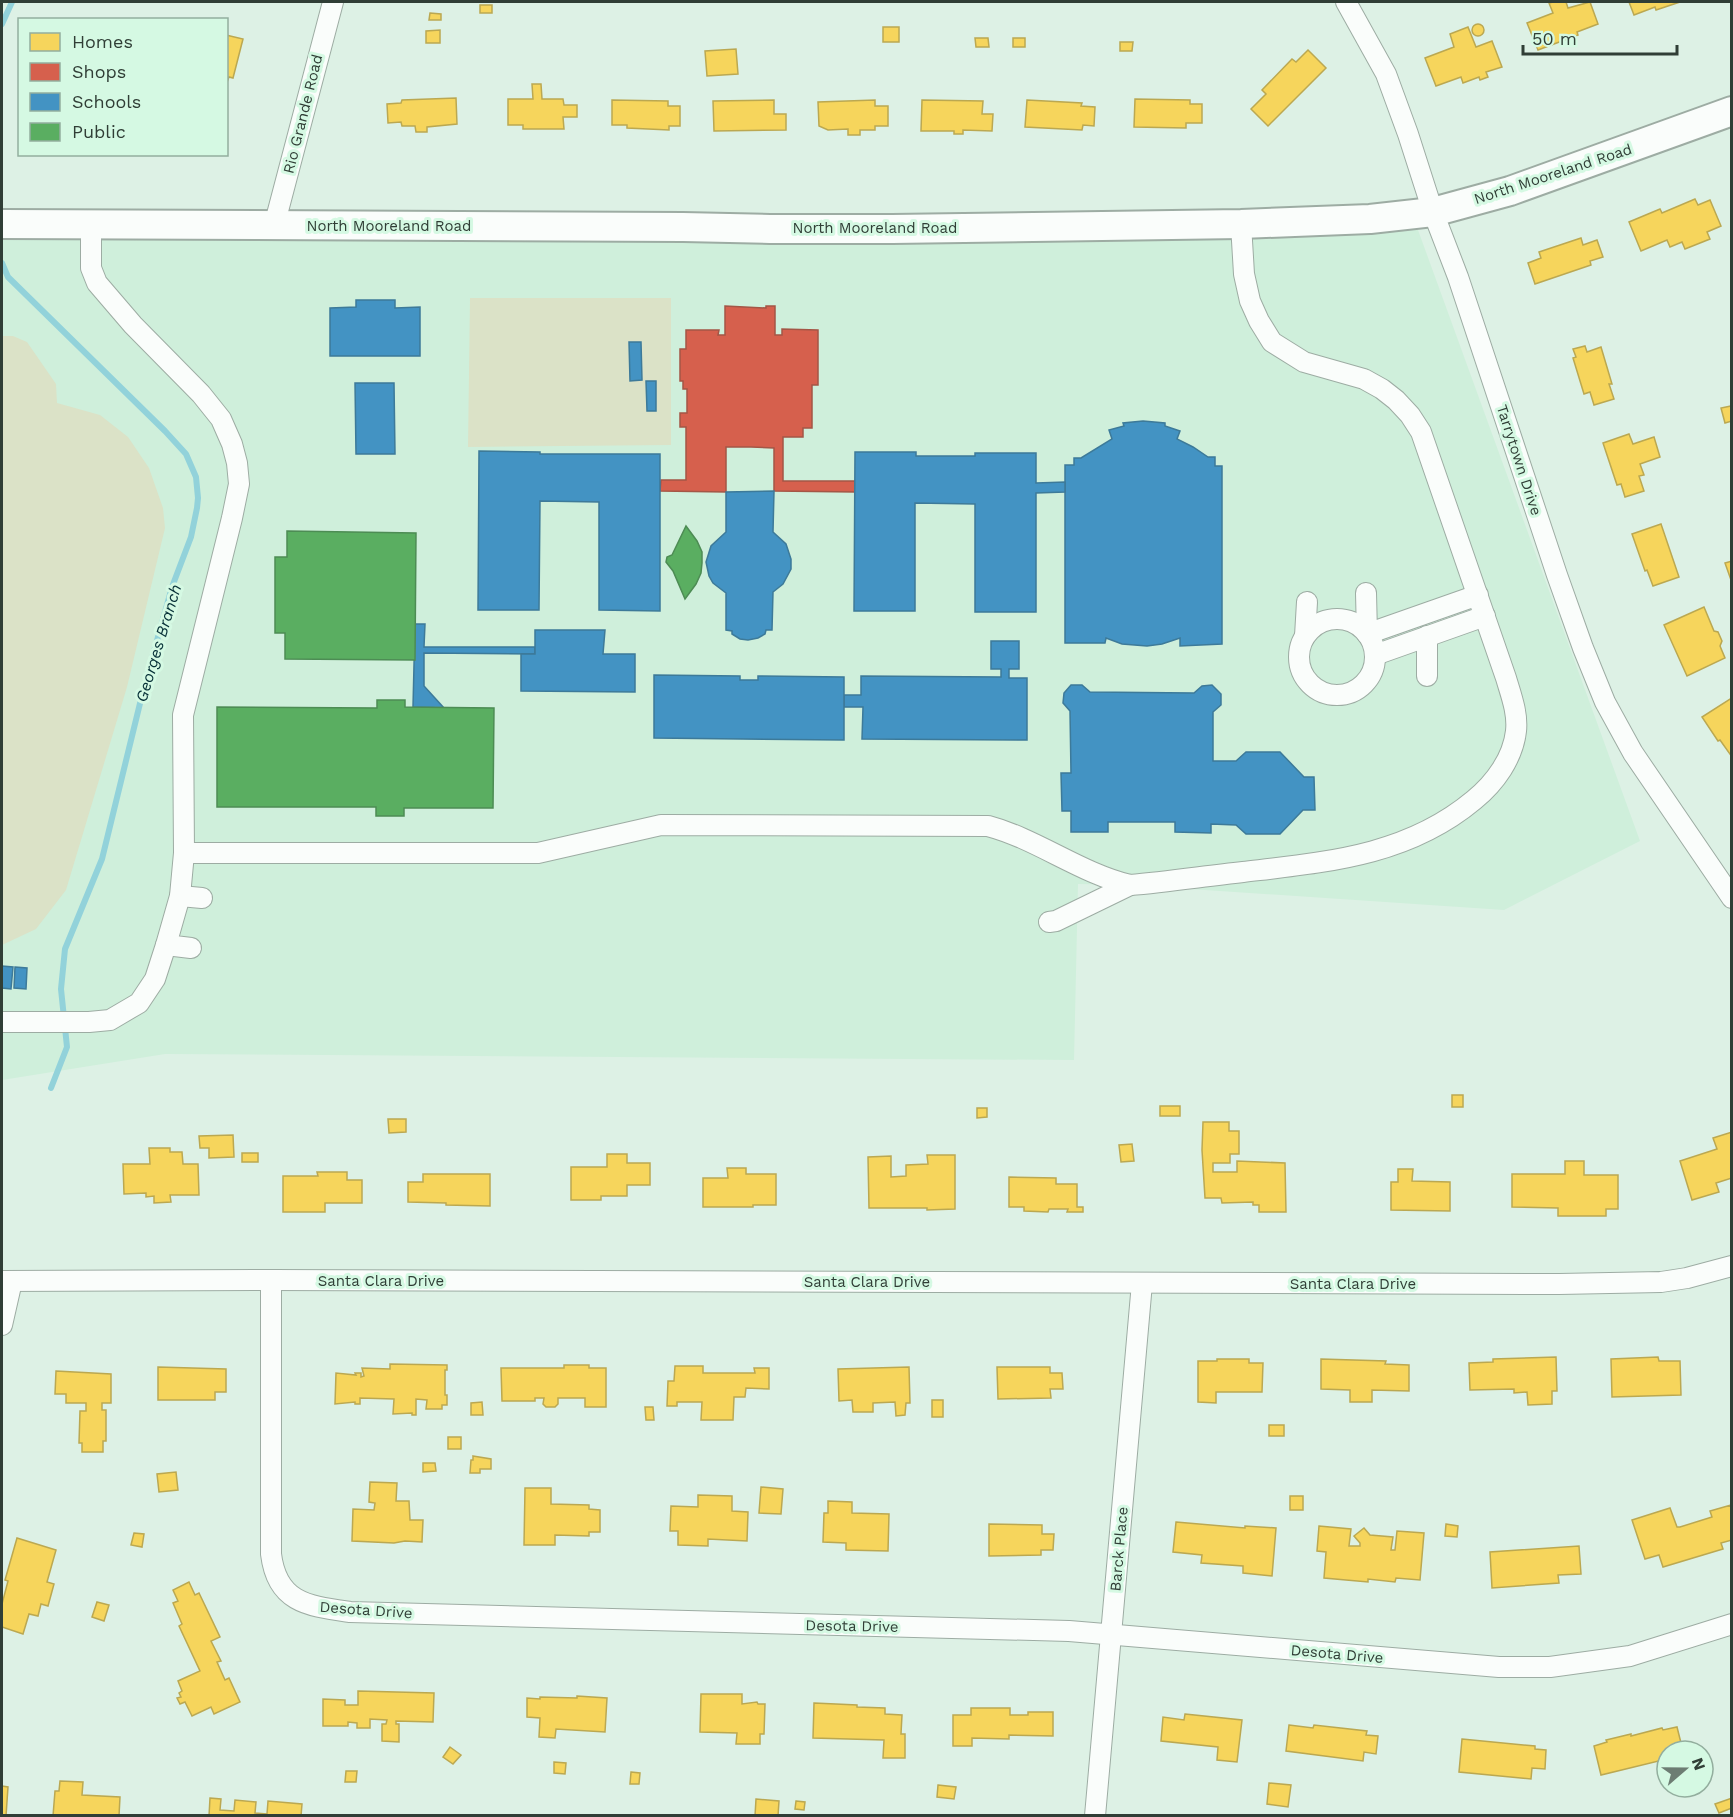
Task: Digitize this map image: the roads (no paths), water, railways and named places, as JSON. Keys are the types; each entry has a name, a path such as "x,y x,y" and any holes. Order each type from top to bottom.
{"street":[{"name":"Rio Grande Road","path":"274,226 333,2"},
{"name":"Tarrytown Drive","path":"1346,2 1386,74 1433,212 1458,277 1568,606 1605,702 1633,753 1731,898"},
{"name":"North Mooreland Road","path":"2,224 664,226 770,229 1241,224 1370,219 1433,212 1510,191 1560,175 1731,111"},
{"path":"1049,922 1056,921 1130,885 1311,864 1358,856 1411,839 1458,814 1492,783 1513,746 1516,731 1515,707 1424,440 1410,414 1382,389 1364,379 1304,362 1272,342 1250,301 1244,274 1241,224"},
{"path":"2,1022 110,1020 139,1003 155,979 180,896 184,853 183,715 239,484 232,444 221,419 201,393 133,325 97,283 91,268 91,225"},
{"path":"1307,602 1305,636 1299,657 1300,668 1312,687 1322,693 1344,695 1354,692 1363,685 1374,666 1375,655 1367,634 1366,593"},
{"path":"1367,634 1478,595"},
{"path":"1375,655 1485,616"},
{"path":"1305,636 1323,621 1335,619 1353,623 1367,634"},
{"path":"1426,676 1428,636"},
{"path":"184,853 538,853 660,825 988,826 1013,834 1109,880 1130,885"},
{"path":"180,896 202,898"},
{"path":"166,945 191,948"},
{"name":"Santa Clara Drive","path":"7,1281 1384,1285 1661,1282 1687,1278 1731,1266"},
{"name":"Desota Drive","path":"271,1280 271,1554 273,1569 284,1591 316,1608 350,1612 1069,1631 1499,1667 1550,1667 1630,1656 1731,1624"},
{"path":"2,1325 7,1281"},
{"name":"Barck Place","path":"1095,1815 1142,1283"}],"waterway":[{"name":"Georges Branch","path":"2,24 12,2"},
{"name":"Georges Branch","path":"2,263 8,277 186,454 196,477 198,498 191,537 172,587 144,687 102,859 65,949 61,989 67,1047 51,1088"}]}
